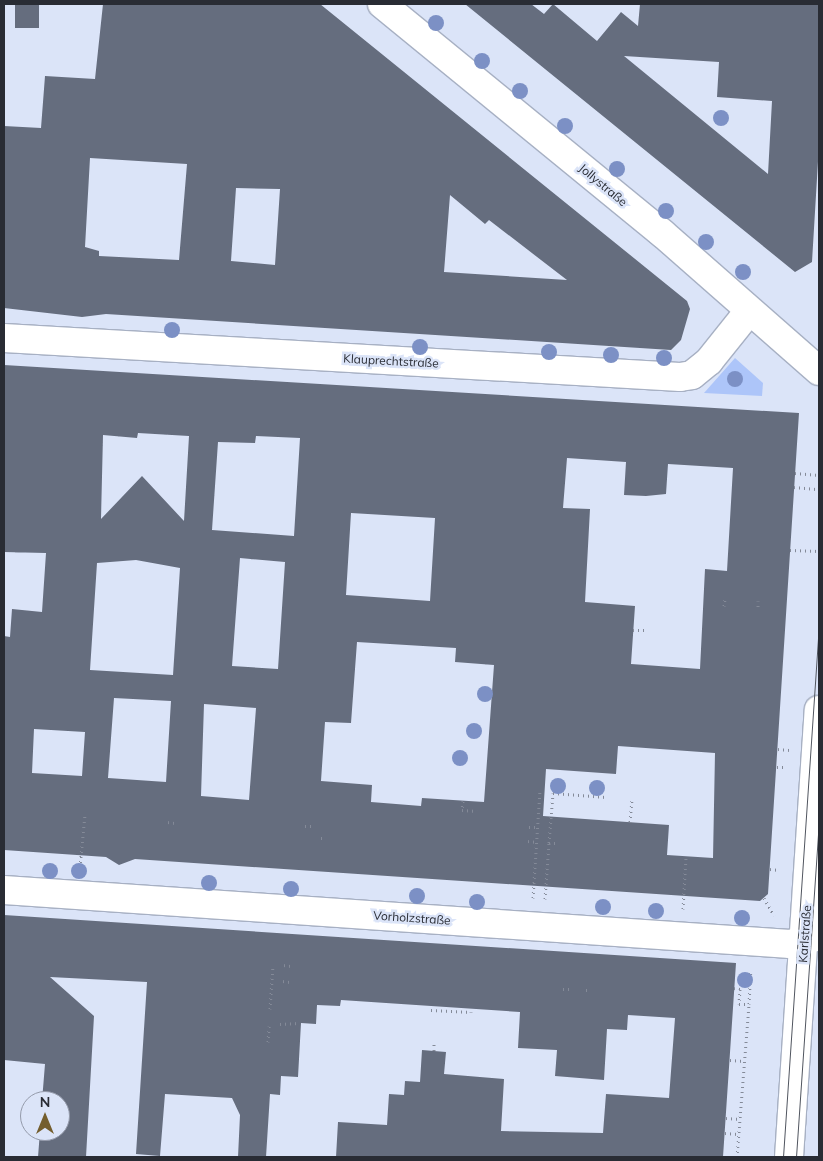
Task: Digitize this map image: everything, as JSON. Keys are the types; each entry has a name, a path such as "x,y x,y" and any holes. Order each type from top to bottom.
{"street":[{"name":"Jollystraße","path":"382,4 662,233 819,371"},
{"name":"Klauprechtstraße","path":"4,338 680,377 692,375 709,361 749,311"},
{"name":"Karlstraße","path":"789,1157 812,938 819,710"},
{"name":"Vorholzstraße","path":"4,890 753,942 790,944 812,938"}],"path":[{"path":"795,473 819,475"},
{"path":"794,487 819,489"},
{"path":"790,550 819,551"},
{"path":"724,606 725,599"},
{"path":"758,601 758,607"},
{"path":"633,630 644,630"},
{"path":"537,927 537,842 540,791"},
{"path":"537,927 549,842 553,794 606,797"},
{"path":"630,822 632,799"},
{"path":"463,801 462,810 477,811"},
{"path":"78,895 85,814"},
{"path":"168,822 174,823"},
{"path":"305,826 312,826"},
{"path":"529,827 538,827"},
{"path":"528,841 537,842"},
{"path":"549,842 557,844"},
{"path":"681,937 686,857"},
{"path":"736,1157 753,942"},
{"path":"270,1009 267,988 273,965"},
{"path":"284,965 290,966"},
{"path":"283,981 289,982"},
{"path":"734,988 740,989 739,1004 749,1004"},
{"path":"564,989 570,989"},
{"path":"586,990 591,990"},
{"path":"431,1010 470,1012 471,1008"},
{"path":"280,1024 299,1023"},
{"path":"268,1042 269,1026"},
{"path":"434,1042 434,1051"},
{"path":"730,1060 744,1061"},
{"path":"726,1118 740,1119"},
{"path":"725,1133 738,1134"}],"shaded area":[{"path":"735,358 763,383 762,396 704,393"}],"building":[{"path":"15,4 39,4 39,28 15,28"},
{"path":"103,4 320,4 687,301 690,309 681,340 671,350 106,314 82,317 4,308 4,126 41,128 45,76 95,79","holes":["90,158 187,164 179,260 99,256 99,251 85,247","236,188 280,189 275,265 231,261","450,195 485,224 489,220 567,280 444,272"]},
{"path":"465,4 531,4 544,14 553,4 597,41 621,12 638,26 640,4 819,4 819,145 812,262 795,272","holes":["624,56 719,62 717,97 772,101 768,174"]},
{"path":"4,365 799,413 768,894 760,901 135,859 119,865 106,857 4,850 4,636 10,637 12,609 42,612 46,553 4,552","holes":["138,433 189,436 184,521 142,476 101,519 103,435 137,438","256,436 300,438 294,536 212,530 218,442 255,443","567,458 626,462 624,495 646,496 666,494 668,464 733,468 727,571 705,569 700,669 631,664 635,606 585,602 590,509 563,508","351,513 435,518 430,601 346,595","240,558 285,562 278,669 232,666","136,560 180,568 173,675 90,670 97,563","357,642 456,648 455,662 494,665 484,802 422,798 421,806 371,802 372,785 321,781 325,722 351,723","114,698 171,701 166,782 108,778","204,704 256,708 249,800 201,796","34,729 85,732 82,776 32,773","618,746 715,753 713,858 667,855 669,825 543,816 546,769 616,774"]},
{"path":"4,915 736,963 723,1157 336,1157 338,1122 387,1125 389,1094 404,1095 405,1081 420,1082 422,1050 446,1052 444,1074 504,1079 501,1131 603,1133 606,1094 669,1098 675,1018 628,1015 627,1030 607,1029 604,1080 555,1076 557,1050 518,1048 520,1012 341,1000 340,1006 317,1005 316,1024 301,1023 298,1077 281,1076 280,1095 270,1094 266,1157 238,1157 240,1115 232,1098 165,1094 160,1156 136,1154 147,982 50,977 94,1016 86,1157 38,1157 39,1141 70,1141 70,1091 43,1091 45,1064 4,1060"}],"tram line":[{"path":"783,1157 819,623"},
{"path":"796,1157 819,821"}]}
